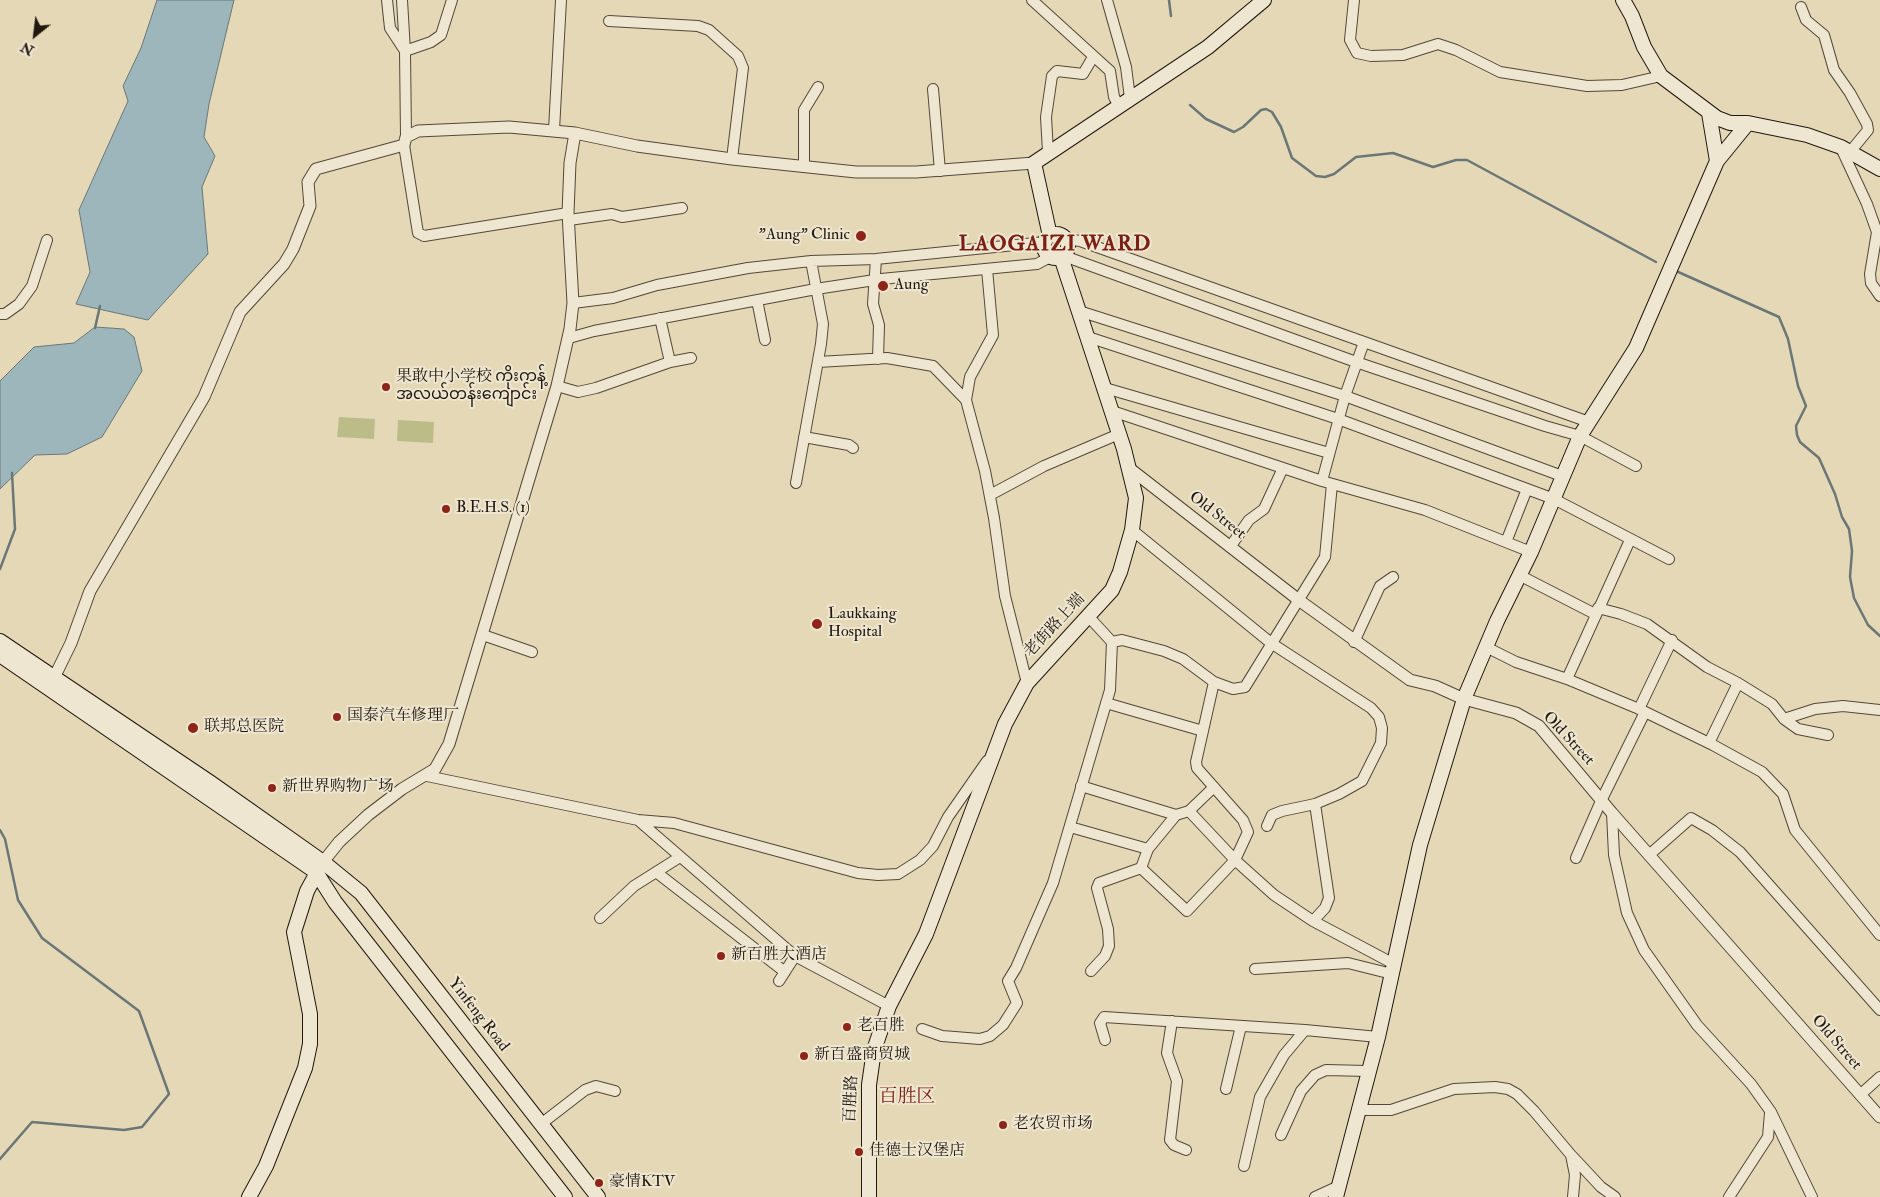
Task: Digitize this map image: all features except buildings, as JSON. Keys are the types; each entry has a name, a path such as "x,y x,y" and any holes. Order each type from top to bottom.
{"main road":[{"path":"1047,239 1058,234 1066,239 1068,248 1058,257 1045,252 1047,239 1034,163 1208,47 1264,0"},
{"path":"1623,0 1644,47 1661,76 1709,113 1730,124 1748,124 1798,133 1846,149 1880,169"},
{"path":"1709,113 1717,161"},
{"path":"1338,1191 1367,1071 1378,1037 1420,844 1464,699 1531,552 1580,436 1636,348 1717,161 1748,124"},
{"name":"老街路上端","path":"889,1006 926,934 1005,724 1027,683 1112,590 1120,572 1132,530 1136,498 1120,434 1079,311 1058,257"},
{"path":"0,641 52,682"},
{"path":"0,655 52,682"},
{"name":"Yinfeng Road","path":"52,682 320,867 361,893 598,1197"},
{"path":"250,1197 269,1157 306,1068 310,1044 310,1014 294,932 307,891 320,867"},
{"path":"320,867 335,902 565,1197"},
{"name":"百胜路","path":"869,1197 869,1084 874,1050 889,1006"}],"street":[{"path":"387,0 390,28 405,50"},
{"path":"402,0 405,50 405,141 418,233 424,236 569,217 612,214 622,217 682,208"},
{"path":"405,50 431,42 441,35 452,0"},
{"path":"554,130 561,0"},
{"path":"1032,0 1093,57 1110,70 1114,97 1124,102 1126,67 1107,0"},
{"path":"1354,0 1350,40 1357,53 1372,56 1395,56 1438,44 1456,50 1500,72 1587,86 1622,85 1661,76"},
{"path":"1801,7 1806,20 1824,35 1834,70 1850,93 1867,124 1868,130 1846,149 1877,232 1870,274 1871,283 1880,296"},
{"path":"609,21 698,26 708,30 738,56 743,68 732,159"},
{"path":"1048,152 1046,117 1052,76 1057,71 1083,74 1093,57"},
{"path":"804,167 804,110 818,87"},
{"path":"933,89 940,171"},
{"path":"52,682 90,591 204,397 240,312 284,264 293,249 310,206 308,182 316,169 405,141 418,131 509,127 575,133 637,146 732,159 856,172 940,171 1034,163"},
{"path":"320,867 339,842 368,815 402,788 427,776 440,762 450,744 557,386 568,338 573,303 569,217 570,163 575,133"},
{"path":"573,303 613,298 658,285 748,268 811,261 876,260 1047,239"},
{"path":"1066,239 1080,241 1589,422"},
{"path":"0,314 5,314 19,304 32,286 47,240"},
{"path":"568,338 660,318 816,289 873,280 1036,264 1058,257 1356,362 1580,436 1636,466"},
{"path":"876,260 873,280 873,304 879,325 878,359"},
{"path":"796,483 823,324 811,261"},
{"path":"987,269 993,335 970,377 966,400 990,495 1005,596 1027,683"},
{"path":"757,300 765,340"},
{"path":"1079,311 1344,396 1562,476"},
{"path":"660,318 670,362"},
{"path":"1088,337 1338,419 1554,499 1630,540 1669,558"},
{"path":"1112,642 1122,640 1164,651 1183,659 1214,682 1233,689 1245,687 1271,643 1300,601 1325,557 1329,454 1344,396 1364,342"},
{"path":"557,386 578,392 670,362 691,358"},
{"path":"818,362 878,359 902,360 933,366 966,400"},
{"path":"1105,388 1329,454"},
{"path":"1112,411 1327,482 1425,510 1531,552"},
{"path":"990,495 1038,469 1120,434"},
{"path":"804,437 847,444 852,448"},
{"name":"Old Street","path":"1129,468 1354,642 1410,680 1435,686 1464,699 1516,713 1538,726 1601,801 1880,1117"},
{"path":"1230,547 1249,520 1264,510 1284,468"},
{"path":"1506,542 1527,489"},
{"path":"1132,530 1271,643 1371,708 1379,717 1382,728 1381,743 1362,781 1339,794 1315,804 1282,811 1272,816 1267,826"},
{"path":"1567,679 1596,611 1630,540"},
{"path":"1519,575 1596,611 1621,614 1648,624 1707,667 1738,682 1772,704 1784,719 1798,728 1828,735"},
{"path":"1354,642 1380,586 1393,577"},
{"path":"922,1030 942,1036 980,1039 990,1036 1011,1013 1017,1003 1008,981 1016,968 1053,883 1106,703 1112,668 1112,642 1088,616"},
{"path":"482,635 532,652"},
{"path":"1576,858 1672,640"},
{"path":"1488,648 1516,662 1567,679 1642,711 1709,742 1762,772 1783,794 1795,830 1880,935"},
{"path":"1141,868 1187,911 1235,860 1248,832 1247,827 1197,768 1196,762 1214,682"},
{"path":"1709,742 1738,682"},
{"path":"1106,703 1203,732"},
{"path":"1784,719 1815,709 1843,706 1880,710"},
{"path":"427,776 638,820 674,823 858,873 898,874 920,860 932,846 948,817 994,750"},
{"path":"1081,786 1176,815"},
{"path":"1141,868 1148,849 1176,815 1189,811 1214,787"},
{"path":"1313,921 1325,908 1329,898 1315,804"},
{"path":"1189,811 1235,860 1274,895 1393,969"},
{"path":"1612,813 1614,855 1627,913 1644,950 1697,1025 1751,1084 1771,1112 1812,1197"},
{"path":"1649,855 1691,818 1712,830 1740,852 1880,1010"},
{"path":"638,820 795,956 889,1006"},
{"path":"1070,827 1148,849"},
{"path":"600,918 634,886 680,857"},
{"path":"1091,971 1104,956 1109,946 1108,929 1097,888 1099,883 1141,868"},
{"path":"656,872 785,972"},
{"path":"779,981 795,956"},
{"path":"1255,969 1348,963 1393,969"},
{"path":"1105,1040 1100,1023 1104,1017 1305,1030 1378,1037"},
{"path":"1172,1021 1167,1053 1177,1081 1170,1140 1174,1145 1186,1150"},
{"path":"1226,1089 1241,1026"},
{"path":"1244,1166 1260,1097 1275,1068 1305,1030"},
{"path":"1281,1135 1301,1091 1315,1075 1326,1070 1367,1071"},
{"path":"1860,1095 1880,1078"},
{"path":"541,1124 585,1090 596,1086 615,1091"},
{"path":"1358,1110 1392,1110 1454,1089 1495,1087 1508,1089 1517,1094 1534,1111 1601,1187 1615,1197"},
{"path":"1729,1197 1768,1137 1771,1112"},
{"path":"1571,1155 1575,1175 1573,1197"},
{"path":"1315,1197 1338,1191"}],"green space":[{"path":"339,417 375,419 374,439 337,437"},
{"path":"398,420 434,422 433,443 397,441"}],"water":[{"path":"157,0 234,0 209,104 204,137 215,156 202,187 208,254 148,320 76,304 90,272 79,210 128,101 123,86 141,48"},
{"path":"95,327 124,329 134,337 142,371 102,437 67,454 35,455 0,489 0,381 34,347 74,343"}],"waterway":[{"path":"1169,0 1171,16"},
{"path":"1190,105 1206,119 1234,132 1243,127 1261,110 1266,109 1272,112 1281,127 1292,158 1316,176 1325,177 1334,174 1356,157 1393,153 1433,167 1456,160 1467,160 1656,262"},
{"path":"1676,271 1779,317 1788,339 1798,386 1806,406 1796,426 1797,435 1800,442 1819,458 1835,494 1842,517 1849,529 1852,551 1850,577 1854,598 1868,625 1880,636"},
{"path":"95,328 100,306"},
{"path":"0,569 15,529 12,473"},
{"path":"0,830 5,839 18,900 42,938 139,1011 169,1094 142,1127 124,1130 32,1122 0,1159"}],"place":[{"name":"\"Aung\" Clinic","path":"861,236"},
{"name":"Aung","path":"883,286"},
{"name":"果敢中小学校 ကိုးကန့် အလယ်တန်းကျောင်း","path":"386,387"},
{"name":"B.E.H.S. (1)","path":"446,509"},
{"name":"Laukkaing Hospital","path":"817,624"},
{"name":"国泰汽车修理厂","path":"337,717"},
{"name":"联邦总医院","path":"193,728"},
{"name":"新世界购物广场","path":"272,788"},
{"name":"新百胜大酒店","path":"721,956"},
{"name":"老百胜","path":"847,1027"},
{"name":"新百盛商贸城","path":"804,1056"},
{"name":"老农贸市场","path":"1003,1125"},
{"name":"佳德士汉堡店","path":"859,1152"},
{"name":"豪情KTV","path":"599,1183"}],"district":[{"name":"LAOGAIZI WARD","path":"1055,245"},
{"name":"百胜区","path":"907,1098"}]}
